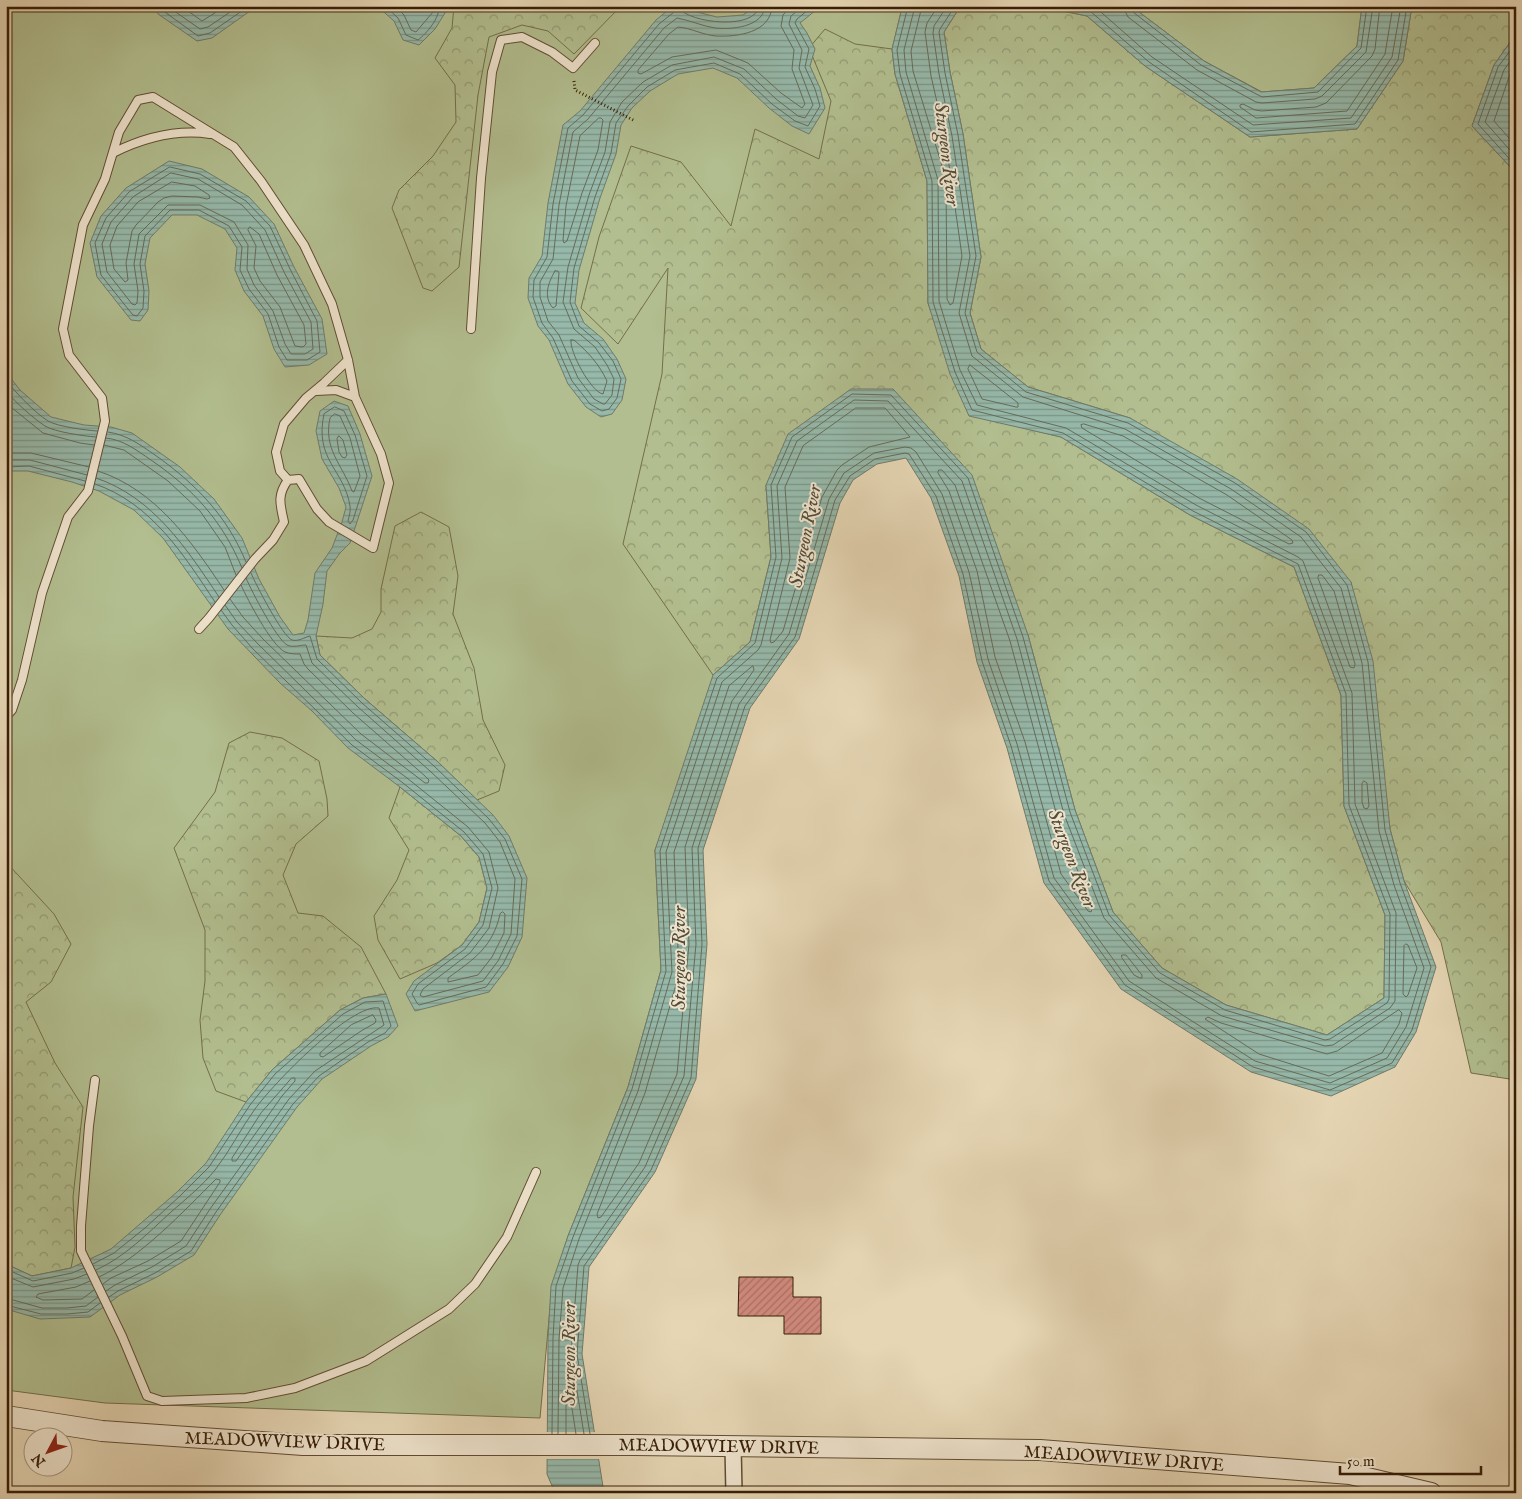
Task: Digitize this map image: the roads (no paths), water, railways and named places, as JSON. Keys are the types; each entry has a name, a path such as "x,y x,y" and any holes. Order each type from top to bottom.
{"street":[{"name":"MEADOWVIEW DRIVE","path":"6,1416 102,1431 303,1445 634,1445 1040,1450 1350,1474 1431,1493"},
{"path":"733,1446 734,1493"}],"lane":[{"path":"471,329 485,139 492,72 501,40 522,37 552,52 573,68 595,43"},
{"path":"6,717 12,710 17,695 42,593 68,517 88,491 105,421 102,398 68,355 63,329 83,225 105,179 119,132 138,100 153,97 234,147 261,181 304,245 332,304 348,360 355,397 381,454 389,483 373,548 329,522 317,509 299,479 288,480 281,490 280,504 284,522 273,540 255,559 199,629"},
{"path":"113,153 136,141 171,134 199,132 214,134"},
{"path":"288,480 280,470 276,452 284,424 306,398 348,360"},
{"path":"315,390 336,390 355,397"},
{"path":"95,1080 89,1126 81,1226 81,1251 122,1336 147,1396 162,1401 246,1398 295,1388 366,1361 449,1309 475,1284 507,1237 536,1172"}],"water":[{"path":"154,6 257,6 212,38 197,41 158,14"},
{"path":"377,6 444,6 445,13 435,29 419,45 403,40 394,21"},
{"path":"673,6 717,17 743,15 756,6 818,6 816,10 800,23 815,49 810,66 820,88 825,108 809,134 792,126 769,108 737,78 713,68 678,74 650,91 632,108 621,125 616,154 600,198 579,270 575,303 584,323 603,339 617,359 626,379 622,400 612,414 601,417 586,407 568,384 549,340 538,326 528,298 529,278 542,256 548,203 563,125 580,111 656,20"},
{"name":"Sturgeon River","path":"904,6 1014,6 958,10 944,32 963,134 981,257 970,313 981,349 1028,387 1130,418 1237,479 1309,529 1351,582 1373,661 1390,829 1404,881 1436,967 1416,1032 1395,1067 1331,1096 1251,1072 1121,989 1044,883 1007,748 977,662 959,576 931,498 906,458 877,464 853,480 840,503 799,639 750,708 703,850 707,944 696,1079 655,1172 589,1267 582,1354 604,1493 555,1493 547,1474 548,1338 551,1286 568,1236 628,1087 661,970 655,850 713,675 750,642 771,557 766,485 788,434 851,389 893,389 972,475 1028,635 1075,810 1113,912 1162,968 1226,1005 1327,1035 1384,998 1385,915 1344,806 1341,695 1294,567 1190,515 1061,437 969,416 950,374 928,303 927,181 895,74 892,49"},
{"path":"1039,6 1131,6 1204,61 1261,92 1314,88 1357,46 1362,6 1412,6 1403,61 1357,129 1250,137 1145,66 1087,16"},
{"path":"1516,34 1516,173 1472,126 1494,65"},
{"path":"169,161 202,169 249,197 274,224 294,267 322,319 327,354 309,365 285,367 274,349 263,316 244,291 235,270 237,248 225,229 197,215 172,215 150,238 145,264 149,291 148,310 140,321 131,320 97,277 90,243 101,216 126,188"},
{"path":"6,372 20,390 51,417 84,425 111,427 132,433 180,467 214,499 242,538 259,579 280,617 293,635 304,633 308,620 315,573 332,548 346,507 339,488 322,459 316,431 320,411 334,401 348,406 360,434 372,476 350,543 327,571 323,604 316,636 320,655 365,699 438,762 493,815 509,836 527,878 522,937 508,967 489,992 415,1011 406,994 414,981 462,945 479,922 487,888 479,857 461,836 348,748 312,711 280,683 228,629 163,538 134,510 99,491 72,482 28,471 6,471"},
{"path":"386,994 398,1026 388,1037 371,1046 322,1079 297,1107 220,1215 194,1255 157,1277 120,1295 90,1317 40,1319 6,1309 6,1264 32,1276 71,1268 111,1249 177,1192 206,1163 246,1102 272,1070 340,1010 363,998"}]}
